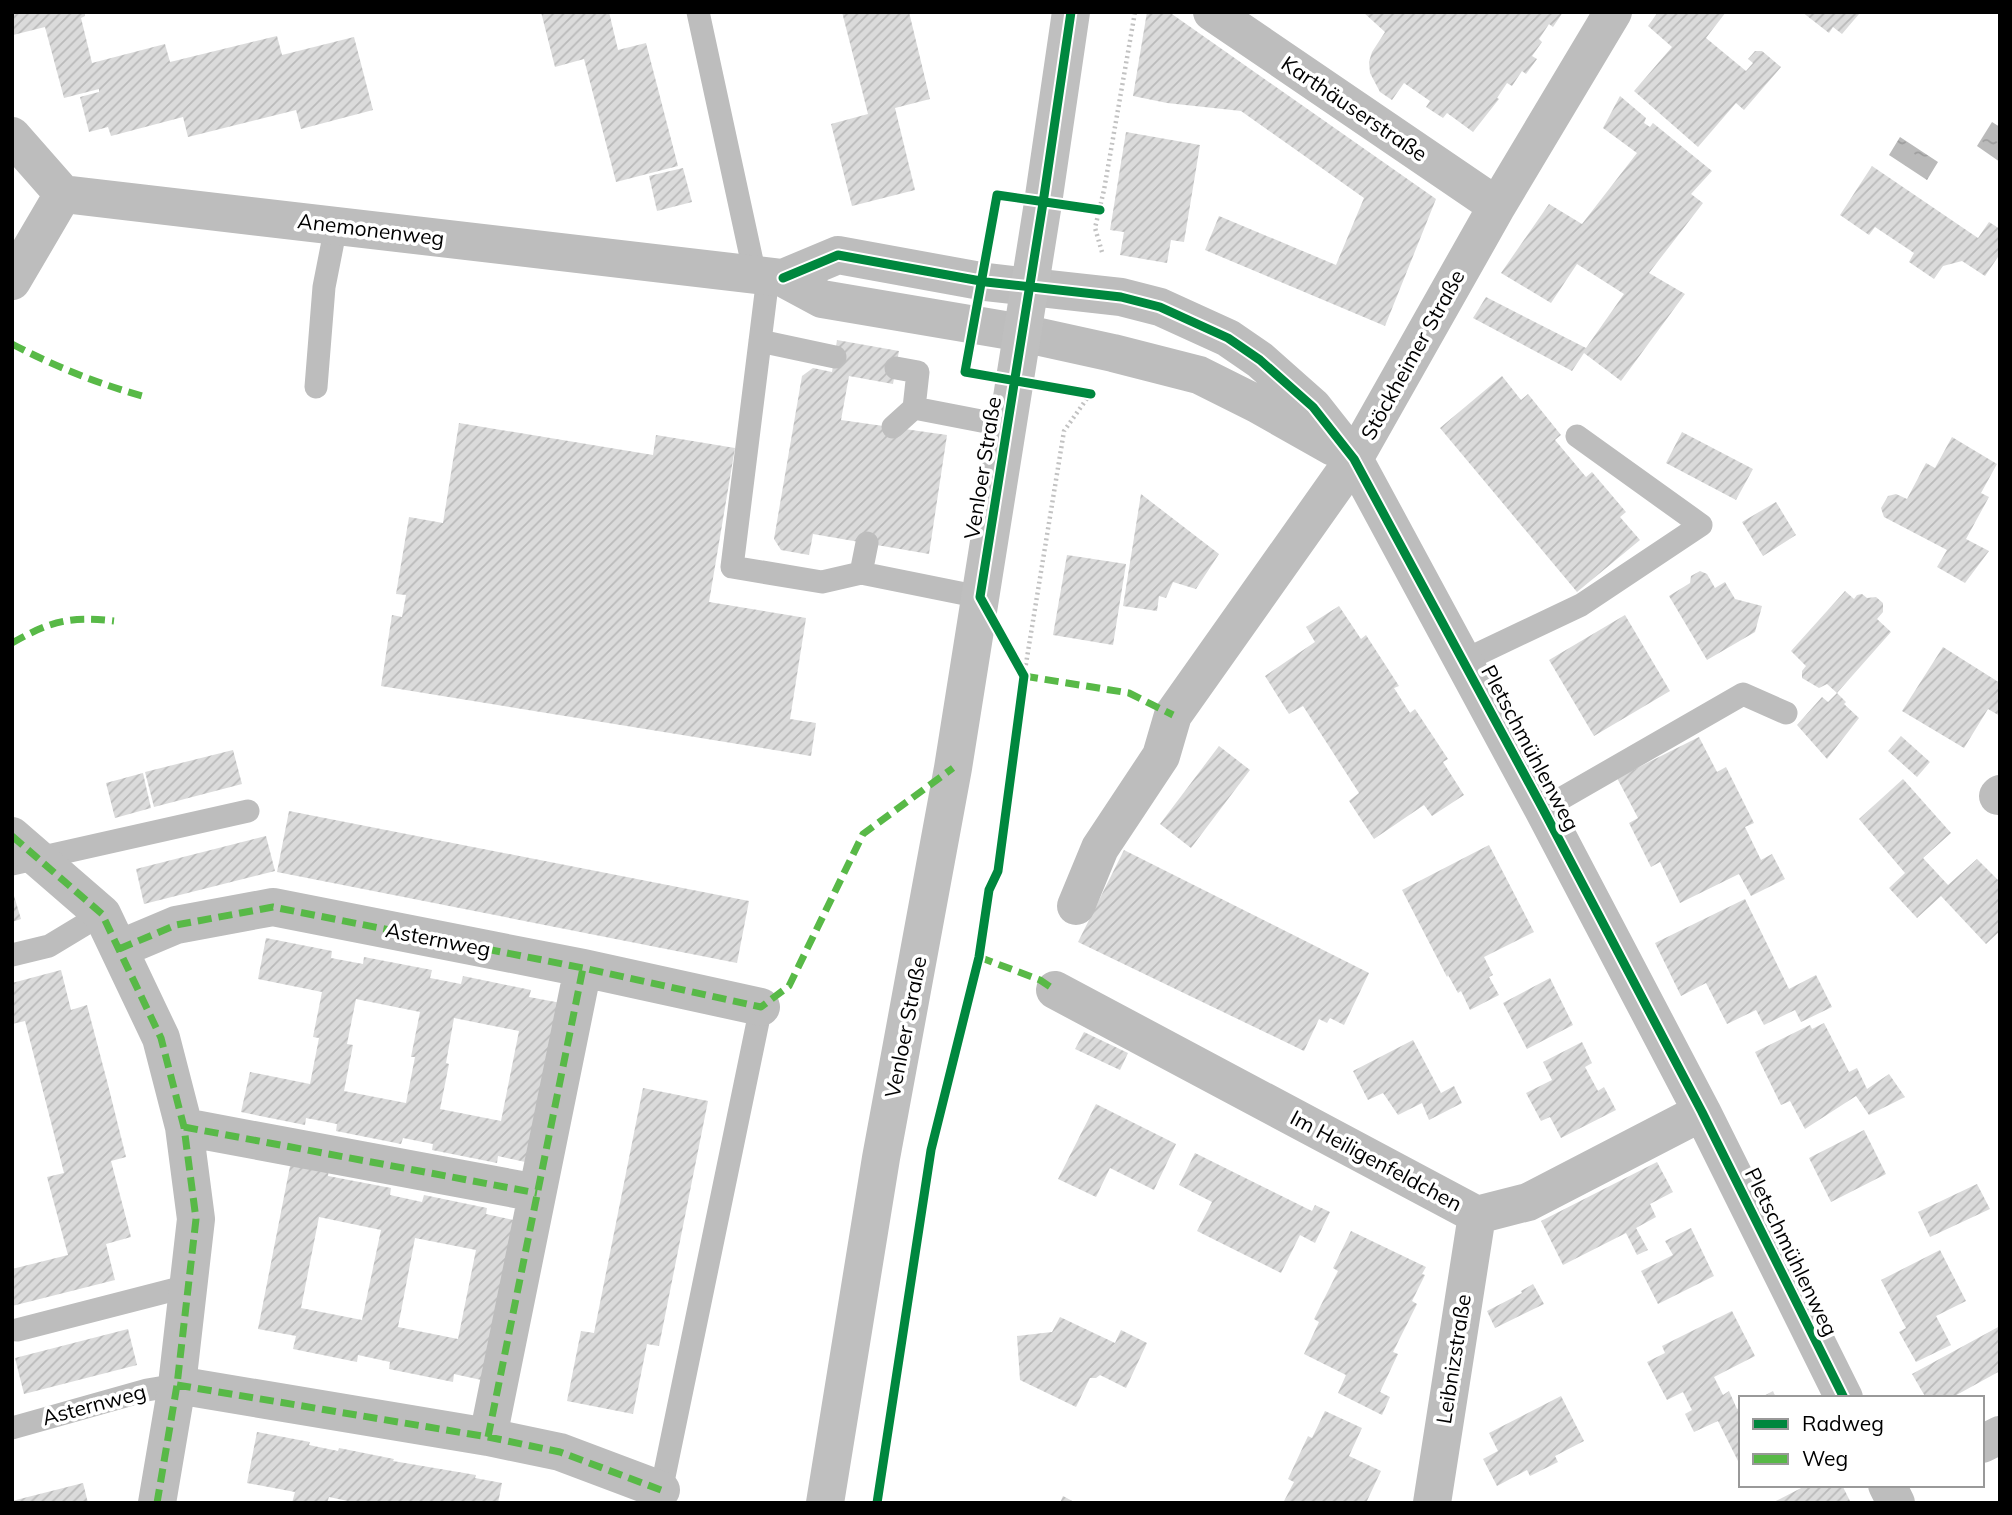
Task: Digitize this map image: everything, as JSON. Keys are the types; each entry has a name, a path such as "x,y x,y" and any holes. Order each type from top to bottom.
{"main road":[{"name":"Venloer Straße","path":"825,1503 881,1158 934,875 980,597 1071,12"}],"street":[{"name":"Karthäuserstraße","path":"1212,12 1497,206"},
{"name":"Stöckheimer Straße","path":"1076,906 1100,848 1161,756 1173,715 1354,460 1497,206 1614,12"},
{"path":"12,136 63,194 12,281"},
{"name":"Anemonenweg","path":"63,194 769,276 822,299 1022,334"},
{"name":"Anemonenweg","path":"769,276 838,255 1029,288"},
{"name":"Pletschmühlenweg","path":"1029,288 1121,298 1160,307 1228,338 1260,360 1313,407 1354,460 1543,809 1702,1112 1843,1396"},
{"path":"1022,334 1199,375 1257,404 1354,460"},
{"name":"Asternweg","path":"20,853 102,914 161,1038 184,1127 196,1219 177,1385 157,1503"},
{"name":"Asternweg","path":"119,949 176,925 273,907 583,968 761,1007"},
{"path":"488,1437 583,968"},
{"name":"Im Heiligenfeldchen","path":"1055,990 1477,1215 1528,1202 1702,1112"},
{"path":"184,1127 537,1193"},
{"name":"Leibnizstraße","path":"1432,1503 1477,1215"},
{"name":"Asternweg","path":"177,1385 488,1437 560,1452 660,1496"},
{"path":"1984,1443 2000,1435"}],"lane":[{"path":"698,12 769,276 732,567 822,582 861,573 980,597"},
{"path":"316,387 324,287 336,226"},
{"path":"760,341 835,357"},
{"path":"893,428 914,408 918,372 896,368"},
{"path":"914,408 1007,426"},
{"path":"1463,661 1581,605 1701,525 1577,436"},
{"path":"861,573 867,543"},
{"path":"1543,809 1744,694 1786,713"},
{"path":"20,853 248,811"},
{"path":"12,955 50,946 102,914"},
{"path":"660,1496 761,1007"},
{"path":"17,1330 188,1286"},
{"name":"Asternweg","path":"12,1428 147,1390 177,1385"}],"path":[{"path":"1100,210 1135,12"},
{"path":"1024,676 1064,431"}],"water":[{"path":"1992,122 2000,127 2000,162 1977,146"},
{"path":"1900,137 1938,162 1927,180 1889,155"}],"building":[{"path":"12,12 85,12 85,16 81,18 92,63 165,44 170,62 277,36 282,55 354,37 373,110 301,129 296,110 188,137 183,117 111,136 108,127 89,132 80,97 99,92 99,89 64,98 45,27 13,35"},
{"path":"541,12 609,12 618,50 646,43 678,166 616,182 584,59 555,67"},
{"path":"842,12 909,12 930,99 895,108 915,190 852,206 831,124 868,114"},
{"path":"1147,12 1169,12 1436,199 1385,326 1205,250 1219,216 1336,265 1364,198 1241,111 1167,103 1133,96"},
{"path":"1363,12 1563,12 1553,27 1549,24 1539,39 1542,42 1532,56 1537,59 1526,74 1522,71 1512,86 1507,83 1497,98 1499,99 1473,132 1447,113 1443,118 1426,107 1430,101 1404,83 1392,100 1380,92 1370,73 1369,62 1385,32"},
{"path":"1658,12 1726,12 1706,38 1746,71 1753,63 1748,59 1755,51 1762,51 1781,67 1744,110 1736,103 1698,147 1634,91 1672,47 1648,26"},
{"path":"1802,12 1859,14 1842,34 1833,27 1829,33"},
{"path":"1620,96 1646,118 1644,123 1650,127 1653,123 1712,171 1691,194 1703,203 1649,273 1685,294 1621,381 1584,353 1572,371 1473,318 1486,297 1586,348 1624,294 1577,264 1551,303 1501,273 1549,204 1582,224 1637,153 1603,128"},
{"path":"1126,132 1200,145 1184,242 1171,240 1167,263 1120,255 1124,232 1110,230"},
{"path":"1872,166 1978,238 1989,222 2000,229 2000,254 1985,276 1962,261 1943,266 1934,279 1909,262 1914,253 1875,227 1869,235 1840,215"},
{"path":"683,168 692,202 657,211 649,176"},
{"path":"837,340 899,351 893,384 849,376 841,420 947,435 929,554 813,534 809,555 781,550 774,539 802,376 813,368 832,372"},
{"path":"1502,376 1521,400 1528,394 1561,435 1555,440 1586,477 1592,472 1626,512 1620,517 1640,540 1577,592 1440,428"},
{"path":"459,423 653,455 656,435 735,448 709,602 806,618 790,719 816,723 811,756 381,686 392,615 402,617 406,595 396,594 409,517 443,523"},
{"path":"1682,432 1753,469 1736,500 1666,463"},
{"path":"1952,437 1997,464 1981,493 1989,497 1966,539 1989,551 1965,583 1937,567 1947,550 1884,517 1881,508 1888,496 1896,494 1907,499 1926,463 1935,468"},
{"path":"1141,494 1219,554 1196,589 1173,582 1166,598 1159,596 1157,611 1123,606"},
{"path":"1776,502 1796,535 1763,556 1742,522"},
{"path":"1067,555 1126,564 1113,645 1053,635"},
{"path":"1700,571 1707,574 1715,588 1725,582 1735,599 1762,606 1755,632 1707,660 1669,596 1690,583 1691,576"},
{"path":"1845,591 1854,599 1862,594 1867,598 1876,597 1883,603 1883,612 1877,619 1891,632 1837,693 1827,684 1819,688 1802,678 1802,671 1806,666 1791,651"},
{"path":"1339,606 1361,639 1366,635 1399,686 1394,688 1410,713 1415,709 1448,759 1443,762 1464,795 1432,816 1424,805 1374,839 1349,801 1359,793 1303,706 1289,714 1265,676 1315,642 1306,627"},
{"path":"1625,615 1670,691 1594,736 1549,660"},
{"path":"1943,647 2000,683 2000,716 1988,709 1964,748 1902,711"},
{"path":"1837,693 1859,718 1827,759 1797,725 1822,697 1828,702"},
{"path":"1901,736 1930,762 1917,777 1888,751"},
{"path":"1699,737 1717,772 1726,767 1754,823 1745,827 1761,860 1772,854 1785,879 1751,896 1739,874 1680,903 1660,862 1651,867 1629,823 1638,818 1617,778"},
{"path":"1219,746 1250,770 1191,848 1160,824"},
{"path":"233,750 242,784 154,807 145,772"},
{"path":"143,773 151,808 115,818 106,783"},
{"path":"1903,779 1951,833 1923,858 1948,885 1977,859 2000,882 2000,931 1986,944 1941,896 1917,918 1889,888 1905,873 1859,819"},
{"path":"289,811 749,901 737,963 277,872"},
{"path":"266,836 275,871 144,904 136,869"},
{"path":"1489,845 1534,932 1484,957 1493,975 1489,977 1499,995 1470,1010 1461,991 1458,993 1448,975 1447,977 1402,890"},
{"path":"1124,850 1369,973 1344,1025 1330,1018 1327,1023 1319,1019 1304,1051 1078,942"},
{"path":"12,889 21,919 12,922"},
{"path":"1745,899 1789,989 1816,975 1832,1007 1801,1022 1795,1010 1764,1025 1756,1010 1727,1024 1706,983 1681,996 1655,943"},
{"path":"266,938 332,951 331,958 363,964 364,957 432,970 430,978 461,984 463,976 531,990 529,997 561,1003 530,1163 498,1156 497,1163 432,1150 433,1144 403,1138 401,1144 336,1131 337,1124 306,1118 305,1125 241,1112 250,1072 310,1084 319,1038 313,1037 322,992 258,979","holes":["356,999 420,1012 406,1103 344,1091 353,1045 347,1044","454,1018 519,1031 501,1121 440,1109"]},
{"path":"61,970 71,1010 87,1005 107,1081 126,1157 111,1161 131,1237 106,1244 115,1280 12,1306 12,1269 68,1255 47,1177 64,1173 25,1021 12,1024 12,983"},
{"path":"1550,978 1573,1025 1527,1049 1503,1003"},
{"path":"1824,1023 1849,1072 1857,1068 1867,1089 1889,1074 1905,1097 1869,1115 1856,1096 1805,1129 1790,1101 1781,1105 1755,1052 1810,1025 1812,1029"},
{"path":"1084,1032 1128,1053 1120,1070 1075,1049"},
{"path":"1413,1040 1441,1093 1454,1086 1462,1103 1429,1120 1422,1103 1398,1115 1383,1093 1368,1100 1353,1071"},
{"path":"1582,1042 1592,1063 1585,1067 1598,1091 1604,1087 1616,1110 1561,1138 1550,1117 1541,1121 1526,1093 1552,1080 1543,1062"},
{"path":"643,1088 708,1101 659,1346 647,1344 633,1414 567,1401 581,1331 594,1333"},
{"path":"1096,1104 1176,1144 1154,1190 1110,1168 1096,1197 1058,1179"},
{"path":"1864,1130 1886,1174 1831,1202 1809,1158"},
{"path":"1195,1153 1312,1211 1315,1205 1330,1212 1315,1243 1300,1235 1281,1273 1197,1231 1212,1202 1179,1185"},
{"path":"292,1156 330,1163 328,1176 391,1188 390,1195 422,1202 424,1195 487,1208 486,1214 518,1221 486,1381 454,1374 453,1382 389,1369 390,1362 358,1355 357,1362 293,1349 296,1336 258,1329","holes":["319,1217 381,1230 362,1320 301,1308","415,1238 476,1250 458,1339 398,1327"]},
{"path":"1657,1162 1673,1192 1650,1204 1656,1217 1636,1228 1648,1250 1637,1255 1626,1233 1563,1265 1541,1221"},
{"path":"1977,1184 1990,1209 1930,1237 1918,1212"},
{"path":"1691,1228 1714,1276 1658,1304 1641,1271 1673,1255 1665,1241"},
{"path":"1351,1231 1426,1267 1422,1274 1425,1275 1412,1301 1417,1304 1393,1352 1398,1354 1380,1392 1390,1397 1382,1415 1338,1393 1346,1375 1304,1354 1319,1322 1314,1319 1338,1271 1333,1268"},
{"path":"1940,1250 1966,1301 1936,1316 1951,1345 1916,1362 1899,1332 1906,1328 1881,1280"},
{"path":"1533,1284 1544,1304 1495,1328 1487,1311 1522,1293 1521,1291"},
{"path":"1732,1311 1755,1356 1714,1377 1723,1395 1729,1391 1737,1409 1739,1408 1739,1463 1718,1421 1694,1432 1685,1414 1692,1410 1683,1392 1667,1400 1647,1362 1665,1353 1662,1346"},
{"path":"1060,1317 1115,1343 1121,1330 1147,1343 1126,1388 1100,1375 1090,1378 1076,1407 1020,1380 1017,1336 1052,1332"},
{"path":"2000,1326 2000,1371 1955,1396 1925,1396 1912,1374"},
{"path":"128,1329 137,1365 24,1394 15,1358"},
{"path":"1561,1396 1584,1441 1555,1456 1558,1462 1530,1476 1527,1470 1497,1486 1483,1459 1498,1451 1489,1433"},
{"path":"1325,1411 1362,1428 1349,1456 1381,1471 1366,1503 1283,1503 1294,1482 1288,1479 1308,1436 1312,1438"},
{"path":"257,1432 310,1442 309,1445 338,1451 339,1448 394,1459 393,1461 476,1475 475,1478 502,1483 498,1503 357,1503 329,1497 327,1503 292,1503 295,1492 247,1483"},
{"path":"83,1483 88,1503 12,1503 12,1501"},
{"path":"1803,1487 1843,1487 1851,1503 1777,1503 1776,1501"},
{"path":"1063,1496 1076,1503 1060,1503"}],"marked path":[{"path":"12,344 76,373 142,396"},
{"path":"12,643 61,622 85,619 114,621"},
{"path":"1024,676 1129,693 1173,715"},
{"path":"119,949 176,925 273,907 583,968 761,1007 789,986 863,834 953,768"},
{"path":"12,836 102,914 161,1038 184,1127 196,1219 177,1385 157,1503"},
{"path":"979,957 1040,980 1055,990"},
{"path":"488,1437 583,968"},
{"path":"184,1127 537,1193"},
{"path":"177,1385 488,1437 560,1452 661,1490"}],"cycle path":[{"path":"877,1503 931,1150 979,957 989,890 998,871 1024,676 980,597 1071,12"},
{"path":"1091,394 965,372 997,195 1100,210"},
{"path":"783,278 838,255 986,282 1121,297 1160,307 1228,338 1260,360 1313,407 1354,459 1543,809 1702,1112 1843,1396"}]}
